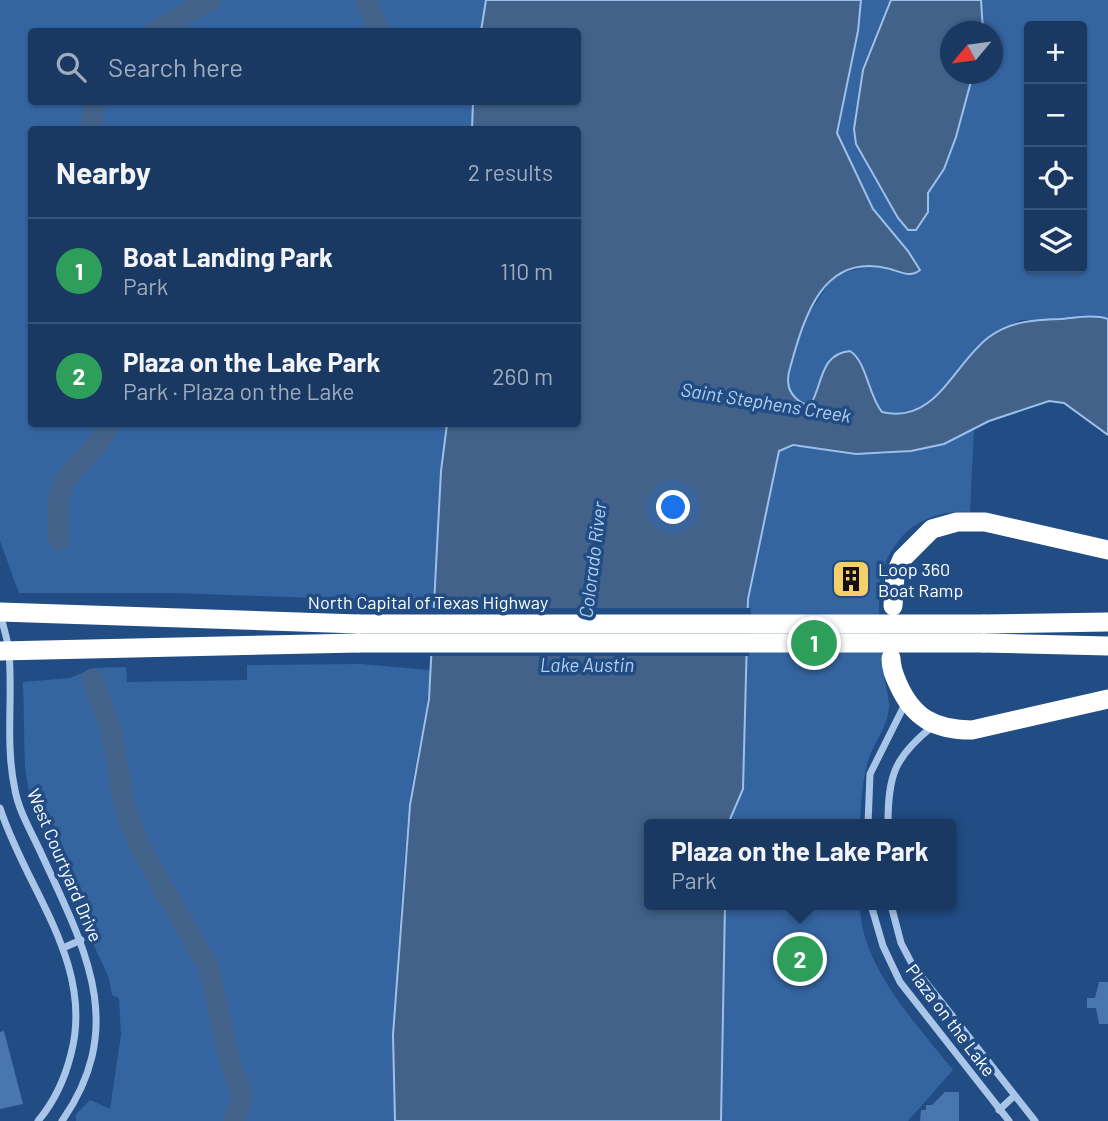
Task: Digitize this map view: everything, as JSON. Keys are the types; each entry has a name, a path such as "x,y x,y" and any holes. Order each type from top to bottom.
{"highway":[{"path":"893,606 895,575 902,559 932,529 957,522 985,522 1108,550"},
{"name":"North Capital of Texas Highway","path":"0,612 358,634"},
{"name":"North Capital of Texas Highway","path":"4,651 358,634 984,633 1108,622"},
{"name":"North Capital of Texas Highway","path":"984,633 1108,646"},
{"path":"891,658 891,668 906,703 918,717 934,726 972,730 1108,699"}],"street":[{"name":"West Courtyard Drive","path":"0,612 15,792 81,940 94,979 98,1011 89,1073 77,1099 62,1121"},
{"path":"868,819 870,774 906,703"},
{"path":"887,819 889,790 896,763 934,726"},
{"name":"West Courtyard Drive","path":"0,808 63,947 74,981 77,1031 67,1070 40,1120"},
{"name":"Plaza on the Lake","path":"873,910 883,946 900,982 1009,1121"},
{"name":"Plaza on the Lake","path":"892,910 901,943 913,966 1013,1097 1035,1121"},
{"path":"63,947 81,940"},
{"path":"999,1110 1013,1097"}],"shaded area":[{"path":"0,0 486,0 481,28 28,28 28,105 473,105 472,126 28,126 28,427 447,427 432,607 350,607 345,599 172,593 19,593 0,541"},
{"path":"861,0 1108,0 1108,319 1021,320 991,336 944,393 924,407 901,413 882,412 875,404 815,396 812,402 804,404 792,394 787,378 803,323 834,275 870,266 910,275 908,251 873,209 837,133"},
{"path":"974,429 970,512 932,517 916,525 892,550 884,566 879,614 889,706 886,721 866,769 860,819 730,819 743,789 748,599 779,451 807,447 884,454 915,450"},
{"path":"361,664 430,670 427,705 409,807 402,885 396,1003 395,1121 76,1121 76,1114 90,1100 110,1109 121,1035 119,998 112,995 109,978 33,814 25,768 23,682 70,678 94,668 126,667 127,682 247,680 247,665"},
{"path":"725,910 861,910 869,950 880,972 908,1014 953,1070 908,1121 721,1121"}],"water":[{"name":"Lake Austin","path":"486,0 861,0 858,31 837,133 873,209 920,270 909,274 867,266 848,270 832,279 810,310 789,374 788,384 792,393 804,404 812,402 828,363 840,353 850,351 856,356 882,412 901,414 930,401 977,348 997,332 1023,322 1090,317 1108,319 1108,435 1064,403 1049,401 989,421 944,444 911,451 856,454 793,445 779,451 748,599 743,789 730,819 644,819 644,910 725,910 721,1121 395,1121 393,1035 410,805 429,699 441,471 447,427 581,427 581,126 472,126 473,105 581,105 581,28 481,28"},
{"path":"891,0 981,0 982,21 940,21 940,84 970,84 956,137 944,169 928,193 928,212 916,230 908,230 898,218 856,144 854,129 863,70"}],"pier":[{"path":"429,608 751,608 749,656 427,656"}],"building":[{"path":"1099,982 1108,982 1108,1024 1099,1024 1096,1008 1087,1008 1087,998 1095,998"},
{"path":"4,1031 23,1104 0,1109 0,1032"},
{"path":"945,1092 959,1092 959,1121 920,1121 921,1110 926,1110 926,1105 932,1105"}],"waterway":[{"path":"160,28 211,0"},
{"path":"365,0 378,28"},
{"path":"91,126 94,105"},
{"path":"59,540 58,505 63,485 108,427"},
{"path":"92,679 111,729 126,813 140,847 209,968 230,1063 243,1096 234,1121"}],"place":[{"name":"Loop 360 Boat Ramp","path":"851,579"},
{"name":"Boat Landing Park","path":"814,643"},
{"name":"Plaza on the Lake Park","path":"800,959"}],"water label":[{"name":"Saint Stephens Creek","path":"766,402"},
{"name":"Colorado River","path":"592,560"}]}
